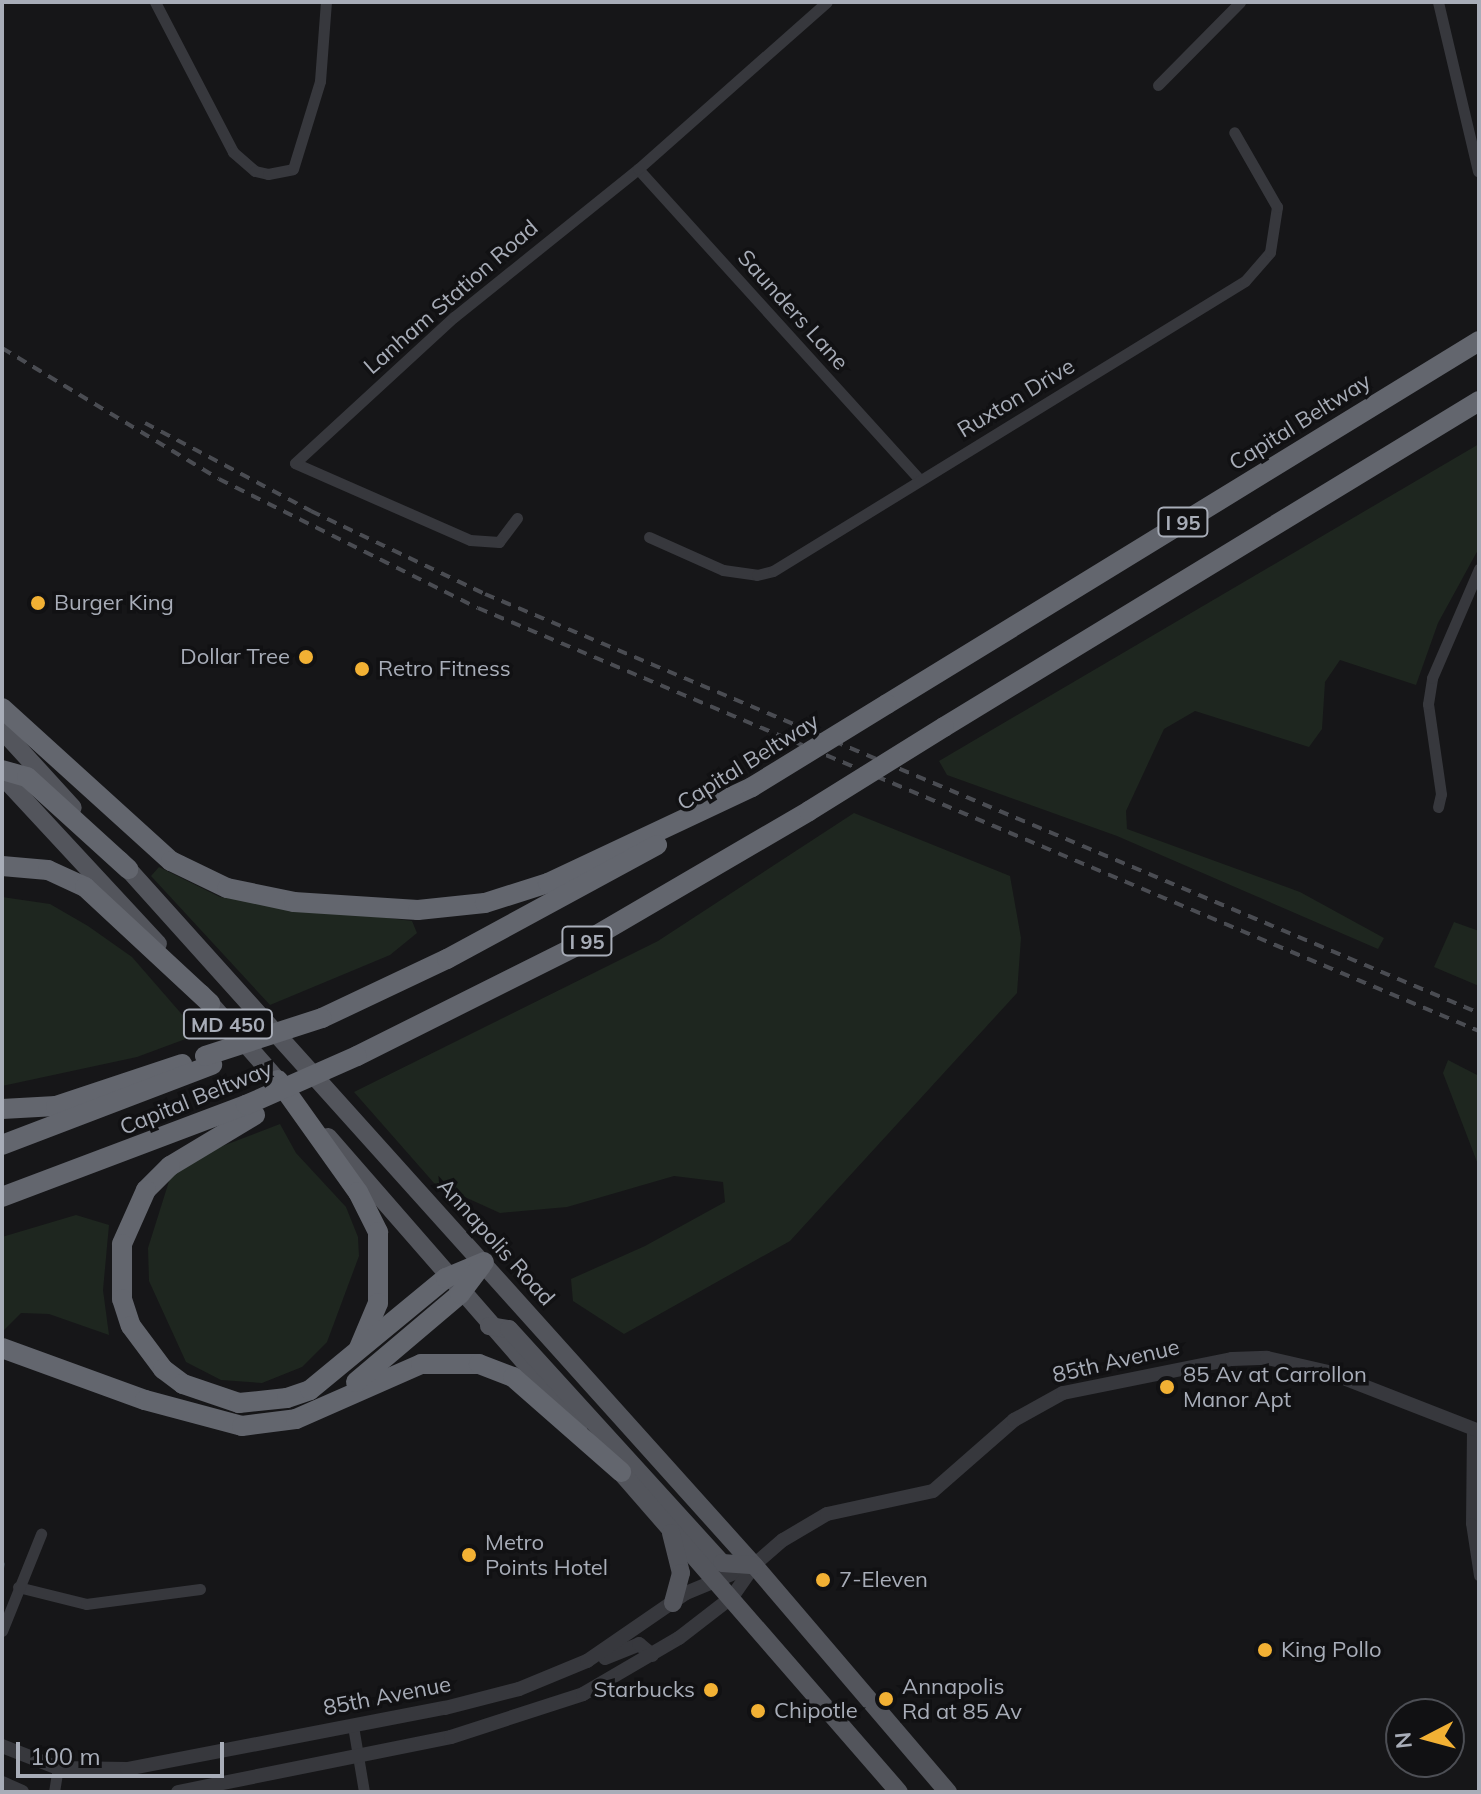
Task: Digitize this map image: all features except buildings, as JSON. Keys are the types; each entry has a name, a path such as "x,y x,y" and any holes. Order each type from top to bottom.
{"highway":[{"name":"Capital Beltway","path":"2,1145 322,1018 548,906 752,787 1479,341"},
{"name":"Capital Beltway","path":"2,1197 250,1110 585,942 809,811 1477,402"},
{"path":"2,708 171,861 227,888 294,902 418,910 485,903 548,883 752,787"},
{"path":"2,770 27,777 128,869"},
{"path":"2,866 48,870 85,887 210,1003"},
{"path":"2,1109 56,1106 208,1061"},
{"path":"278,1080 358,1192 378,1232 378,1303 356,1354"},
{"path":"250,1110 170,1166 131,1216 119,1272 131,1326 163,1369 183,1384 239,1403 287,1398 310,1390 484,1262"},
{"path":"340,1397 453,1286"},
{"path":"2,1348 213,1422 270,1425 296,1419 340,1397 421,1364 479,1364 513,1377 621,1472"}],"main road":[{"name":"Annapolis Road","path":"2,730 754,1565 948,1792"},
{"name":"MD 450","path":"2,776 278,1080 453,1286 716,1577 899,1792"},
{"path":"489,1326 509,1329 722,1563 754,1565"},
{"path":"667,1523 681,1573 673,1603"}],"street":[{"path":"155,2 233,152 261,173 293,169 324,63 326,2"},
{"name":"Lanham Station Road","path":"517,518 499,542 470,540 295,463 454,317 638,169 827,2"},
{"path":"1158,85 1240,2"},
{"path":"1438,2 1478,171"},
{"name":"Ruxton Drive","path":"649,537 723,570 767,573 1071,390 1258,272 1275,241 1277,207 1234,132"},
{"name":"Saunders Lane","path":"638,169 919,479"},
{"path":"1438,807 1441,794 1428,704 1432,678 1479,569"},
{"name":"85th Avenue","path":"2,1746 58,1768 127,1769 485,1699 578,1665 716,1577 754,1565 827,1514 913,1497 944,1485 1036,1404 1143,1374 1251,1357 1294,1361 1476,1430"},
{"path":"1476,1430 1471,1523 1479,1575"},
{"path":"2,1631 41,1534"},
{"name":"85th Avenue","path":"178,1792 359,1757 531,1714 601,1686 652,1655 732,1597 754,1565"},
{"path":"18,1587 86,1604 200,1589"},
{"path":"578,1665 639,1644 652,1655"},
{"path":"353,1726 364,1792"},
{"path":"54,1792 58,1768"},
{"path":"2,1783 22,1792"}],"shaded area":[{"path":"1479,444 1479,548 1438,623 1416,685 1340,660 1325,682 1322,729 1309,747 1195,711 1164,729 1126,811 1127,829 1300,892 1384,938 1378,949 1117,836 947,775 939,761"},
{"path":"854,813 1010,876 1021,938 1017,993 790,1241 624,1334 573,1301 571,1279 645,1246 725,1202 723,1182 674,1176 567,1207 500,1213 434,1183 354,1092 658,941"},
{"path":"159,867 220,897 412,921 417,933 390,955 270,1005 151,876"},
{"path":"2,897 50,904 88,926 132,957 199,1034 137,1057 2,1086"},
{"path":"1454,922 1479,931 1479,986 1434,967"},
{"path":"1448,1060 1479,1076 1479,1167 1443,1073"},
{"path":"280,1124 296,1153 346,1207 358,1237 359,1256 327,1342 302,1367 262,1383 221,1380 186,1362 149,1281 148,1248 170,1178 207,1152"},
{"path":"76,1215 109,1225 103,1290 109,1335 49,1314 21,1313 2,1332 2,1237"}],"waterway":[{"path":"2,1568 3,1564"}],"railway":[{"path":"2,348 219,479 478,608 1479,1031"},
{"path":"145,423 311,511 485,594 1479,1013"}],"place":[{"name":"Burger King","path":"38,603"},
{"name":"Dollar Tree","path":"306,657"},
{"name":"Retro Fitness","path":"362,669"},
{"name":"85 Av at Carrollon Manor Apt","path":"1167,1387"},
{"name":"Metro Points Hotel","path":"469,1555"},
{"name":"7-Eleven","path":"823,1580"},
{"name":"King Pollo","path":"1265,1650"},
{"name":"Starbucks","path":"711,1690"},
{"name":"Annapolis Rd at 85 Av","path":"886,1699"},
{"name":"Chipotle","path":"758,1711"}]}
